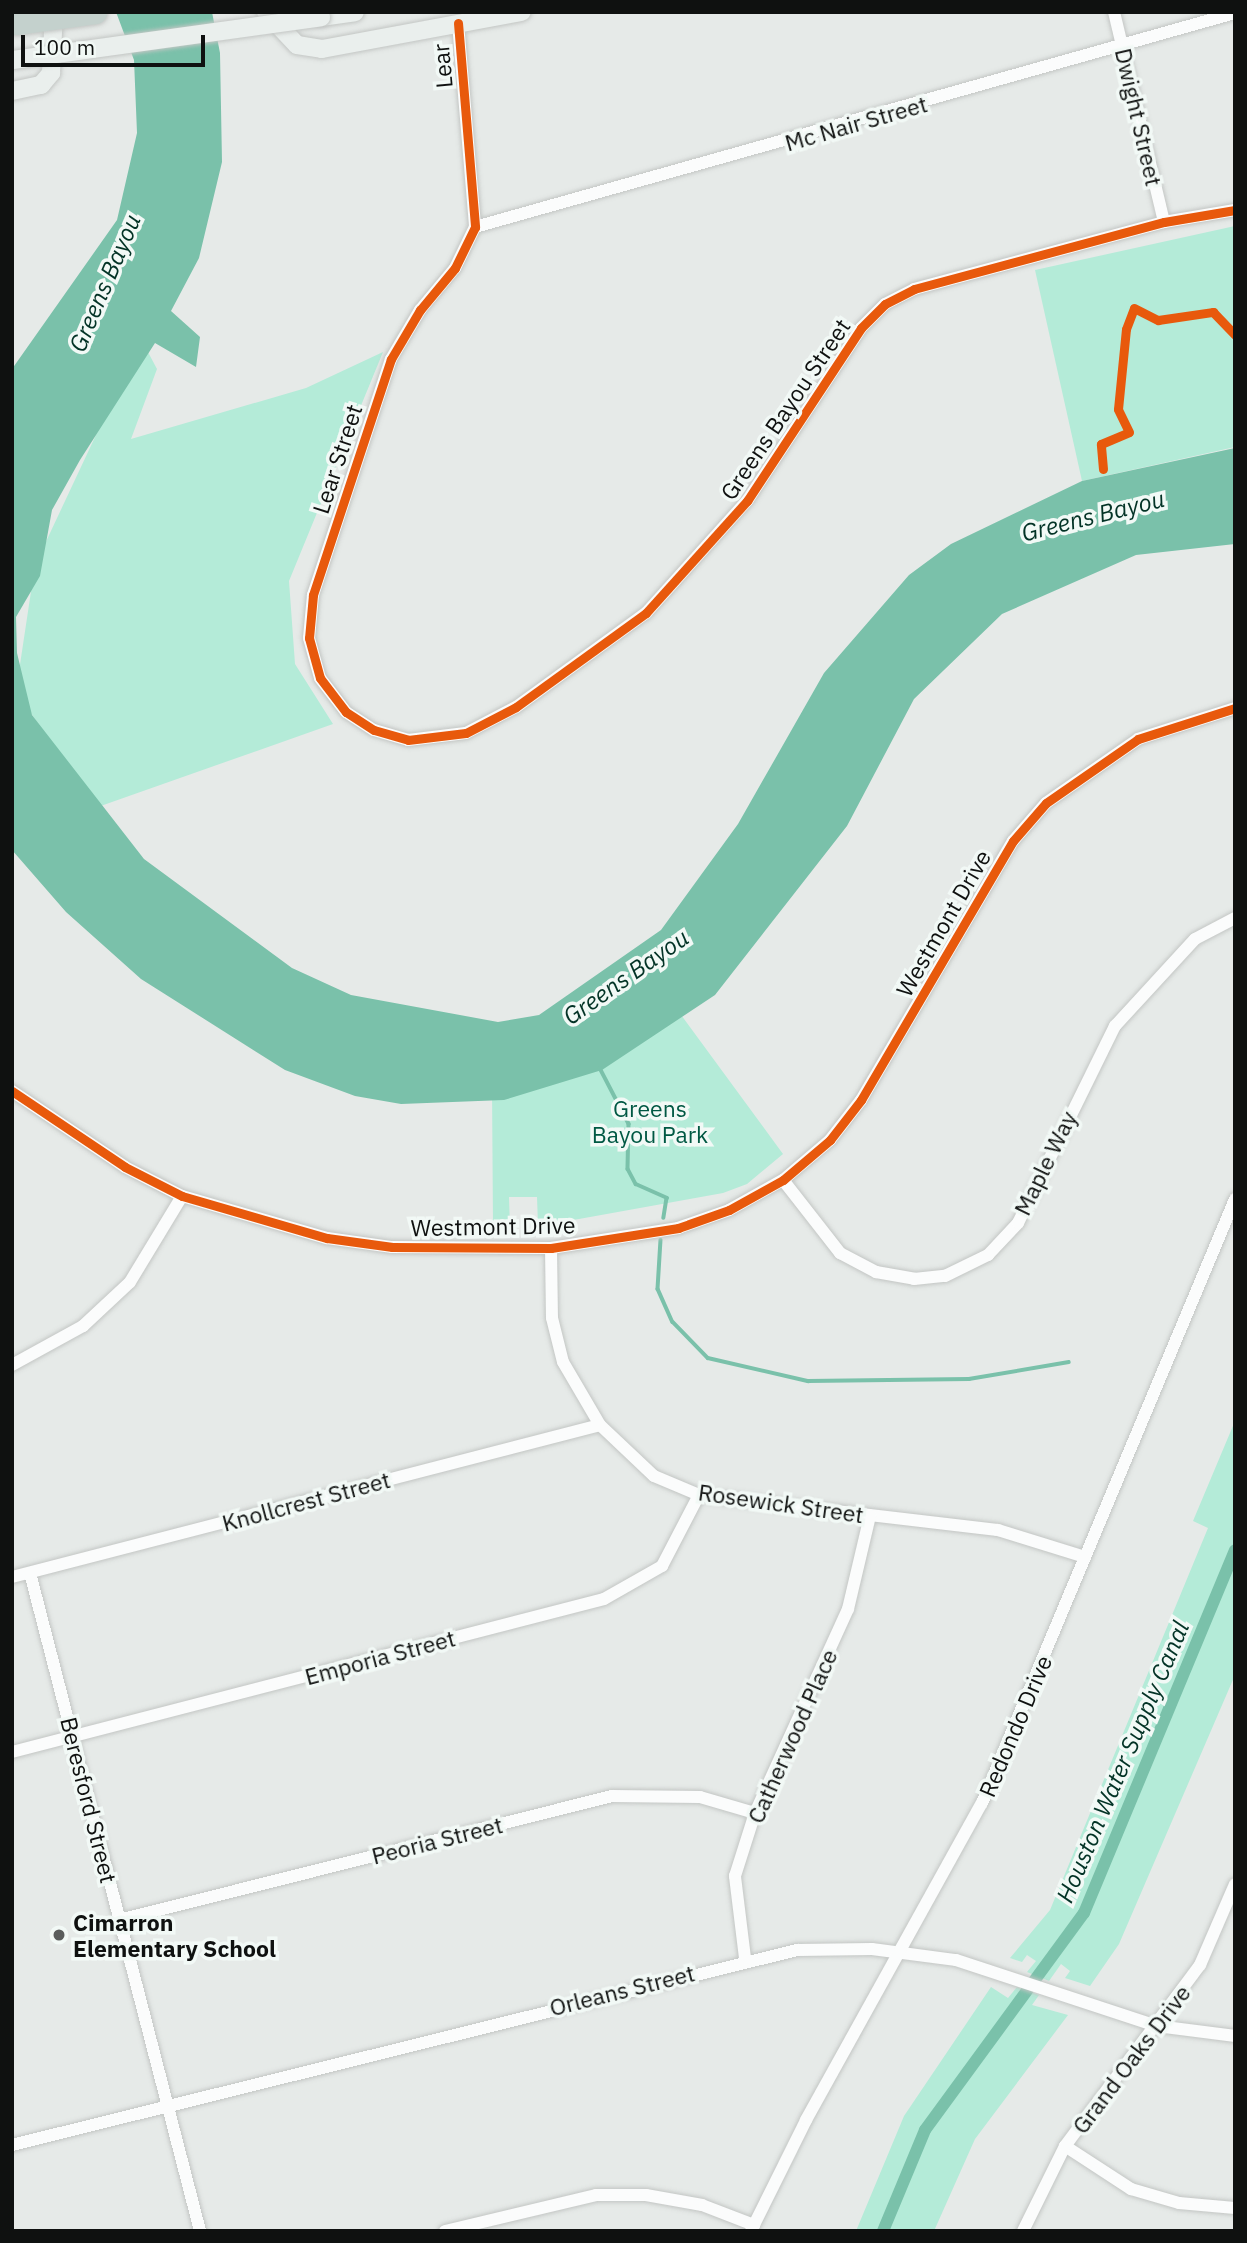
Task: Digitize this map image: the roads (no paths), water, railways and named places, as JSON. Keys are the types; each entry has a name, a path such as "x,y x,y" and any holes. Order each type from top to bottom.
{"highway":[{"path":"16,23 95,12"}],"main road":[{"path":"12,91 41,85 51,73 54,12"},
{"path":"266,12 297,45 322,49 522,12"},
{"path":"13,60 355,12"}],"street":[{"name":"Dwight Street","path":"1114,12 1164,222"},
{"name":"Mc Nair Street","path":"475,227 1235,13"},
{"name":"Lear","path":"458,23 475,227"},
{"name":"Greens Bayou Street","path":"466,733 577,669 697,561 747,501 861,328 885,303 914,289 1164,222 1235,210"},
{"name":"Lear Street","path":"466,733 435,741 374,730 346,712 320,678 309,638 313,595 391,359 419,310 455,268 475,227"},
{"name":"Westmont Drive","path":"12,1091 125,1167 181,1196 340,1240 392,1247 551,1248 678,1228 729,1210 783,1180 830,1140 861,1100 1013,841 1046,803 1138,739 1235,708"},
{"name":"Maple Way","path":"783,1180 840,1254 876,1272 945,1276 988,1255 1018,1223 1115,1026 1195,939 1235,918"},
{"path":"12,1365 83,1326 130,1282 181,1196"},
{"name":"Redondo Drive","path":"752,2228 988,1792 1235,1199"},
{"name":"Rosewick Street","path":"551,1248 552,1318 563,1362 600,1425 654,1476 699,1495 998,1530 1085,1557"},
{"name":"Knollcrest Street","path":"12,1577 600,1425"},
{"name":"Emporia Street","path":"12,1752 604,1599 662,1566 699,1495"},
{"name":"Catherwood Place","path":"745,1958 735,1877 755,1813 848,1609 870,1516"},
{"name":"Beresford Street","path":"30,1573 200,2231"},
{"name":"Peoria Street","path":"119,1920 612,1796 700,1797 755,1813"},
{"name":"Grand Oaks Drive","path":"1023,2231 1065,2146 1200,1965 1235,1884"},
{"name":"Orleans Street","path":"12,2145 745,1958 797,1950 902,1952 1019,1978 1157,2026 1235,2036"},
{"path":"1065,2146 1131,2189 1179,2203 1235,2208"},
{"path":"445,2231 596,2195 702,2205 752,2228"}],"water":[{"name":"Greens Bayou","path":"116,12 212,12 220,53 222,162 199,258 171,311 200,337 196,367 155,343 80,460 52,510 40,576 16,617 17,653 32,715 144,859 292,968 351,995 498,1022 539,1015 661,930 738,824 824,673 909,575 951,544 1082,481 1235,448 1235,544 1136,555 1002,614 914,699 847,826 715,995 602,1070 504,1100 401,1104 355,1096 285,1070 141,979 66,912 12,850 12,369 117,220 137,133 134,60"}],"waterway":[{"path":"600,1068 629,1124 628,1169 636,1184 667,1198 664,1218"},
{"path":"661,1240 658,1289 673,1322 708,1358 808,1381 969,1379 1069,1362"},
{"name":"Houston Water Supply Canal","path":"883,2231 925,2130 1084,1913 1235,1550"}],"place":[{"name":"Cimarron Elementary School","path":"59,1935"}],"park label":[{"name":"Greens Bayou Park","path":"650,1121"}]}
